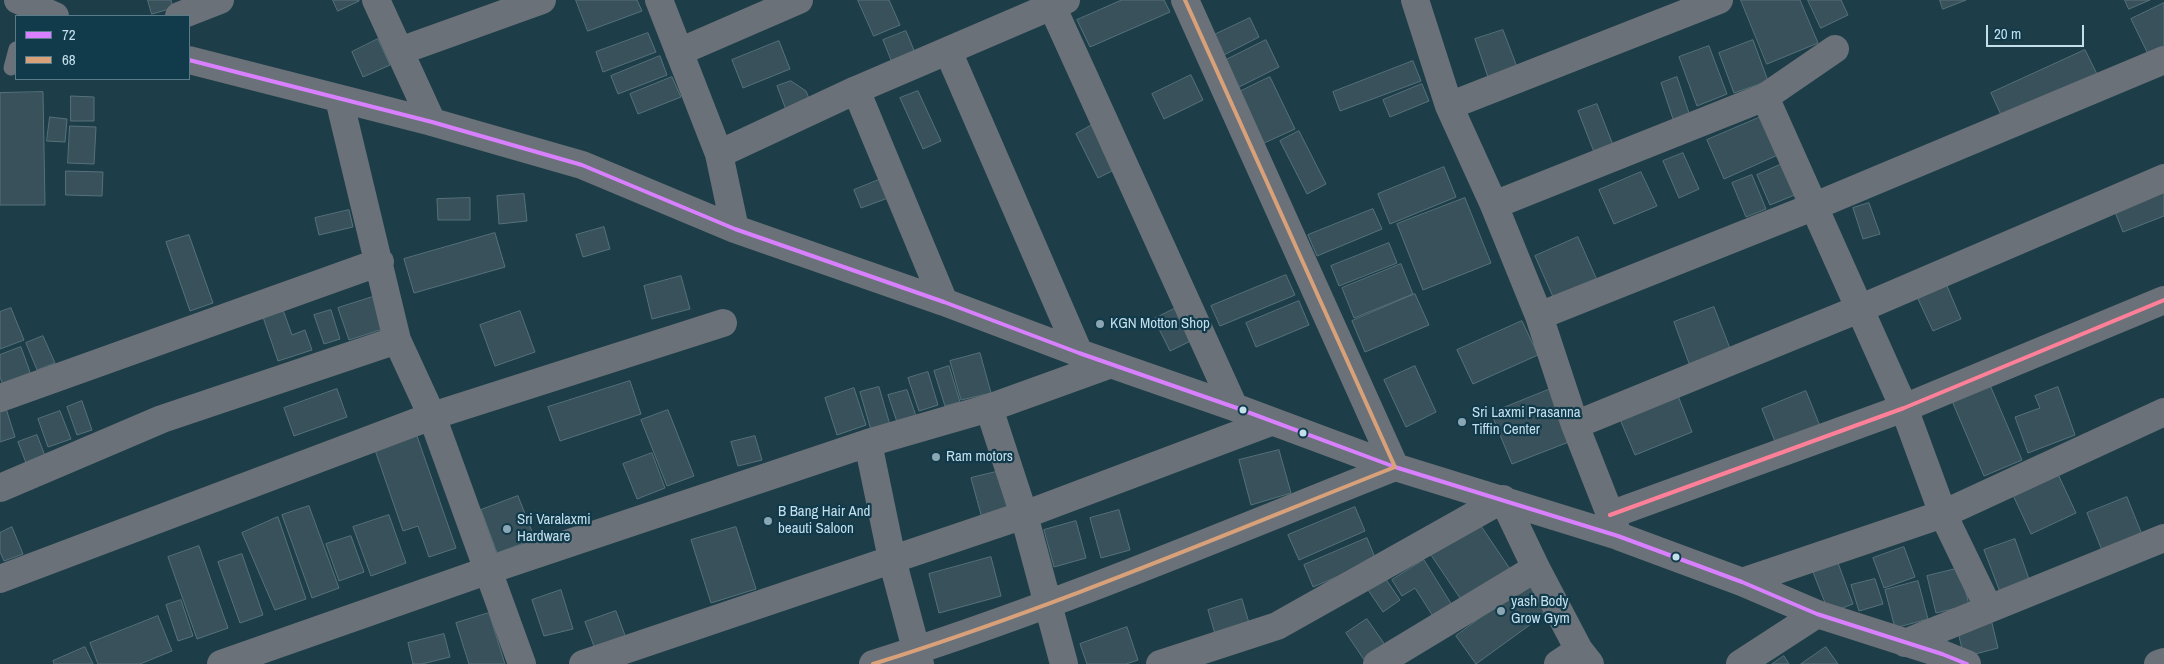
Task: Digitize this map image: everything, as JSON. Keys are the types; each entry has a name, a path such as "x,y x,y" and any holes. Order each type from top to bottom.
{"street":[{"path":"182,15 220,0"},
{"path":"376,0 432,122"},
{"path":"400,51 542,0"},
{"path":"659,0 719,154 735,229"},
{"path":"679,52 799,0"},
{"path":"1185,0 1395,467"},
{"path":"1450,106 1719,0"},
{"path":"1417,1 1450,106 1494,205 1539,316 1575,424 1614,525"},
{"path":"719,154 856,90 1059,3 1234,407"},
{"path":"26,6 52,15"},
{"path":"1494,205 1765,97 1835,49"},
{"path":"948,51 1079,353"},
{"path":"190,60 432,122 582,165 735,229 944,302 1079,353 1234,407 1395,467 1503,499 1614,525 1817,614 1905,643 1934,659 1967,664"},
{"path":"1539,316 1815,206 2164,60"},
{"path":"856,90 944,302"},
{"path":"1765,97 1904,408 1943,514 1989,609"},
{"path":"339,99 380,262 397,340 432,416 522,664"},
{"path":"1575,424 1859,309 2164,178"},
{"path":"0,398 380,262"},
{"path":"1614,525 1904,408 2164,300"},
{"path":"0,579 432,416 723,323"},
{"path":"0,488 162,419 397,340"},
{"path":"221,664 489,570 868,443 990,408 1111,364"},
{"path":"990,408 1024,515 1064,664"},
{"path":"1742,582 1943,514 2164,412"},
{"path":"583,664 1024,515 1271,422"},
{"path":"868,443 892,560 918,657"},
{"path":"873,664 918,657 1047,603 1395,467"},
{"path":"1503,499 1576,659"},
{"path":"1160,664 1277,626 1503,499"},
{"path":"1905,643 2164,538"},
{"path":"1376,664 1536,568"},
{"path":"1740,664 1817,614"},
{"path":"2158,664 2164,662"}],"lane":[{"path":"11,68 15,53"}],"building":[{"path":"148,0 171,0 173,8 152,14"},
{"path":"333,0 359,0 359,1 338,11"},
{"path":"576,0 637,0 642,11 588,31"},
{"path":"858,0 889,0 900,25 874,36"},
{"path":"1122,0 1164,0 1170,12 1090,47 1077,20"},
{"path":"1741,0 1800,0 1818,43 1767,64"},
{"path":"1808,0 1841,0 1848,15 1821,28"},
{"path":"1940,0 1966,0 1943,9"},
{"path":"2125,0 2150,0 2129,9"},
{"path":"2164,3 2164,47 2148,54 2131,19"},
{"path":"1250,18 1259,37 1222,56 1212,36"},
{"path":"1503,30 1517,67 1488,77 1475,39"},
{"path":"906,31 918,60 895,70 883,40"},
{"path":"648,33 656,52 603,72 596,52"},
{"path":"378,39 390,65 363,77 352,52"},
{"path":"1266,40 1279,67 1237,88 1224,61"},
{"path":"1753,40 1768,81 1734,93 1719,53"},
{"path":"779,41 790,69 743,88 732,60"},
{"path":"1709,46 1727,94 1697,106 1679,57"},
{"path":"2085,50 2097,74 2002,117 1991,93"},
{"path":"660,56 667,75 618,94 611,76"},
{"path":"1413,61 1421,81 1340,111 1333,92"},
{"path":"1191,75 1203,100 1164,119 1152,94"},
{"path":"672,77 681,97 638,114 630,94"},
{"path":"1270,77 1295,129 1262,144 1237,93"},
{"path":"1677,77 1690,116 1674,122 1661,83"},
{"path":"791,81 806,91 812,106 788,115 777,86"},
{"path":"1422,84 1429,101 1390,117 1383,100"},
{"path":"918,91 941,141 923,149 900,98"},
{"path":"43,92 45,205 0,205 0,93"},
{"path":"71,96 94,97 94,121 71,121"},
{"path":"1597,104 1613,145 1594,152 1578,111"},
{"path":"1763,116 1780,154 1724,179 1707,140"},
{"path":"50,117 67,119 65,142 47,141"},
{"path":"1092,125 1114,170 1098,178 1076,134"},
{"path":"70,126 96,127 94,164 68,163"},
{"path":"1299,131 1326,184 1307,194 1280,141"},
{"path":"1683,153 1699,189 1679,198 1663,161"},
{"path":"1789,161 1802,192 1770,205 1757,175"},
{"path":"1444,167 1456,197 1390,224 1378,194"},
{"path":"66,171 103,172 102,196 66,195"},
{"path":"1641,172 1657,206 1614,224 1599,190"},
{"path":"1752,175 1766,209 1746,217 1732,183"},
{"path":"881,179 888,198 861,208 854,190"},
{"path":"2164,192 2164,216 2123,232 2115,212"},
{"path":"524,194 527,221 499,224 497,196"},
{"path":"470,198 470,220 438,220 437,199"},
{"path":"1465,198 1491,263 1423,290 1397,224"},
{"path":"1869,203 1880,234 1863,239 1853,208"},
{"path":"1373,209 1382,229 1317,256 1308,235"},
{"path":"349,210 353,227 319,235 315,218"},
{"path":"604,227 610,249 583,257 576,235"},
{"path":"495,233 505,267 414,293 404,259"},
{"path":"189,235 213,303 190,311 166,242"},
{"path":"1578,237 1597,280 1554,299 1535,256"},
{"path":"1389,243 1397,263 1339,286 1331,266"},
{"path":"1401,264 1413,294 1354,318 1342,288"},
{"path":"1286,275 1295,295 1220,326 1211,306"},
{"path":"681,276 690,309 652,319 644,286"},
{"path":"1947,286 1961,319 1933,331 1918,299"},
{"path":"1415,294 1429,325 1365,352 1352,321"},
{"path":"379,295 389,327 349,340 338,308"},
{"path":"1299,301 1309,325 1256,347 1246,323"},
{"path":"1184,304 1199,337 1170,351 1154,319"},
{"path":"282,307 292,335 305,330 312,350 278,361 262,314"},
{"path":"1714,307 1731,351 1690,366 1674,322"},
{"path":"11,308 24,340 0,349 0,312"},
{"path":"331,310 340,339 324,344 314,315"},
{"path":"520,311 535,352 495,366 480,325"},
{"path":"1522,321 1538,355 1473,384 1457,350"},
{"path":"43,336 55,363 37,370 26,343"},
{"path":"21,347 31,375 3,385 0,377 0,355"},
{"path":"980,353 991,393 961,400 950,361"},
{"path":"949,366 960,402 945,406 934,371"},
{"path":"1415,366 1436,412 1406,427 1384,380"},
{"path":"928,372 938,405 919,411 908,378"},
{"path":"630,381 641,414 560,441 548,407"},
{"path":"1990,385 2022,460 1984,476 1952,401"},
{"path":"879,387 890,425 871,430 860,392"},
{"path":"2058,387 2075,435 2028,453 2015,417 2040,408 2035,396"},
{"path":"854,388 866,425 837,435 825,398"},
{"path":"1553,388 1574,440 1512,464 1491,413"},
{"path":"337,389 347,417 294,436 284,408"},
{"path":"907,390 916,416 897,422 888,395"},
{"path":"1806,391 1820,426 1776,444 1762,409"},
{"path":"1677,393 1692,432 1635,455 1619,417"},
{"path":"82,401 92,430 77,435 67,407"},
{"path":"4,402 15,437 0,442 0,403"},
{"path":"668,410 694,476 667,486 641,420"},
{"path":"60,411 71,439 48,447 38,419"},
{"path":"37,435 47,461 28,468 18,442"},
{"path":"417,436 456,548 429,557 418,526 403,531 375,450"},
{"path":"755,436 762,460 738,466 731,442"},
{"path":"1279,450 1291,493 1251,505 1239,460"},
{"path":"652,453 665,488 637,499 623,464"},
{"path":"1000,471 1010,510 982,518 971,478"},
{"path":"2057,472 2076,513 2031,534 2012,493"},
{"path":"518,496 535,539 497,553 481,510"},
{"path":"2127,497 2143,537 2103,553 2087,513"},
{"path":"309,506 339,588 312,598 282,515"},
{"path":"1355,507 1365,531 1299,560 1288,535"},
{"path":"1119,510 1130,550 1101,558 1090,518"},
{"path":"389,515 406,563 371,576 353,527"},
{"path":"278,517 306,599 275,610 242,533"},
{"path":"1076,521 1086,558 1054,567 1044,530"},
{"path":"1479,523 1510,569 1462,601 1431,555"},
{"path":"12,527 23,554 4,561 0,552 0,533"},
{"path":"736,527 756,589 711,603 691,540"},
{"path":"351,536 364,572 339,581 326,544"},
{"path":"1367,538 1376,560 1313,587 1304,565"},
{"path":"2015,539 2030,582 2000,592 1984,550"},
{"path":"199,546 228,628 197,639 168,557"},
{"path":"1904,547 1915,577 1884,588 1873,558"},
{"path":"242,554 263,615 240,623 218,562"},
{"path":"991,557 1001,596 939,613 929,574"},
{"path":"1424,560 1455,610 1436,621 1415,588 1402,596 1392,580"},
{"path":"1838,563 1853,604 1829,613 1813,572"},
{"path":"1960,568 1969,605 1936,613 1927,576"},
{"path":"1383,575 1400,600 1383,612 1366,587"},
{"path":"1875,579 1883,604 1859,611 1851,585"},
{"path":"1918,581 1928,619 1895,628 1885,590"},
{"path":"1528,583 1549,611 1476,664 1456,636"},
{"path":"561,590 573,629 544,636 532,600"},
{"path":"1242,599 1249,623 1215,634 1208,610"},
{"path":"181,600 193,636 178,641 166,605"},
{"path":"616,611 626,638 595,649 585,622"},
{"path":"489,613 505,664 469,664 456,623"},
{"path":"158,616 172,651 140,664 98,664 90,643"},
{"path":"1367,619 1388,649 1367,664 1346,633"},
{"path":"1992,623 1998,648 1964,657 1958,632"},
{"path":"1127,627 1138,660 1126,664 1087,664 1080,644"},
{"path":"444,634 450,657 422,664 413,664 408,643"},
{"path":"85,647 93,664 54,664 53,661"},
{"path":"1826,647 1838,664 1801,664"},
{"path":"1784,656 1789,664 1772,664"}],"transit line":[{"name":"68","path":"873,664 1005,620 1201,545 1395,467 1185,0"},
{"name":"72","path":"190,60 432,122 582,165 735,229 944,302 1079,353 1234,407 1395,467 1618,536 1742,582 1817,614 1942,654 1967,664"},
{"path":"1610,515 1904,408 2164,300"}],"place":[{"name":"KGN Motton Shop","path":"1100,324"},
{"name":"Sri Laxmi Prasanna Tiffin Center","path":"1462,422"},
{"name":"Ram motors","path":"936,457"},
{"name":"B Bang Hair And beauti Saloon","path":"768,521"},
{"name":"Sri Varalaxmi Hardware","path":"507,529"},
{"name":"yash Body Grow Gym","path":"1501,611"}]}
